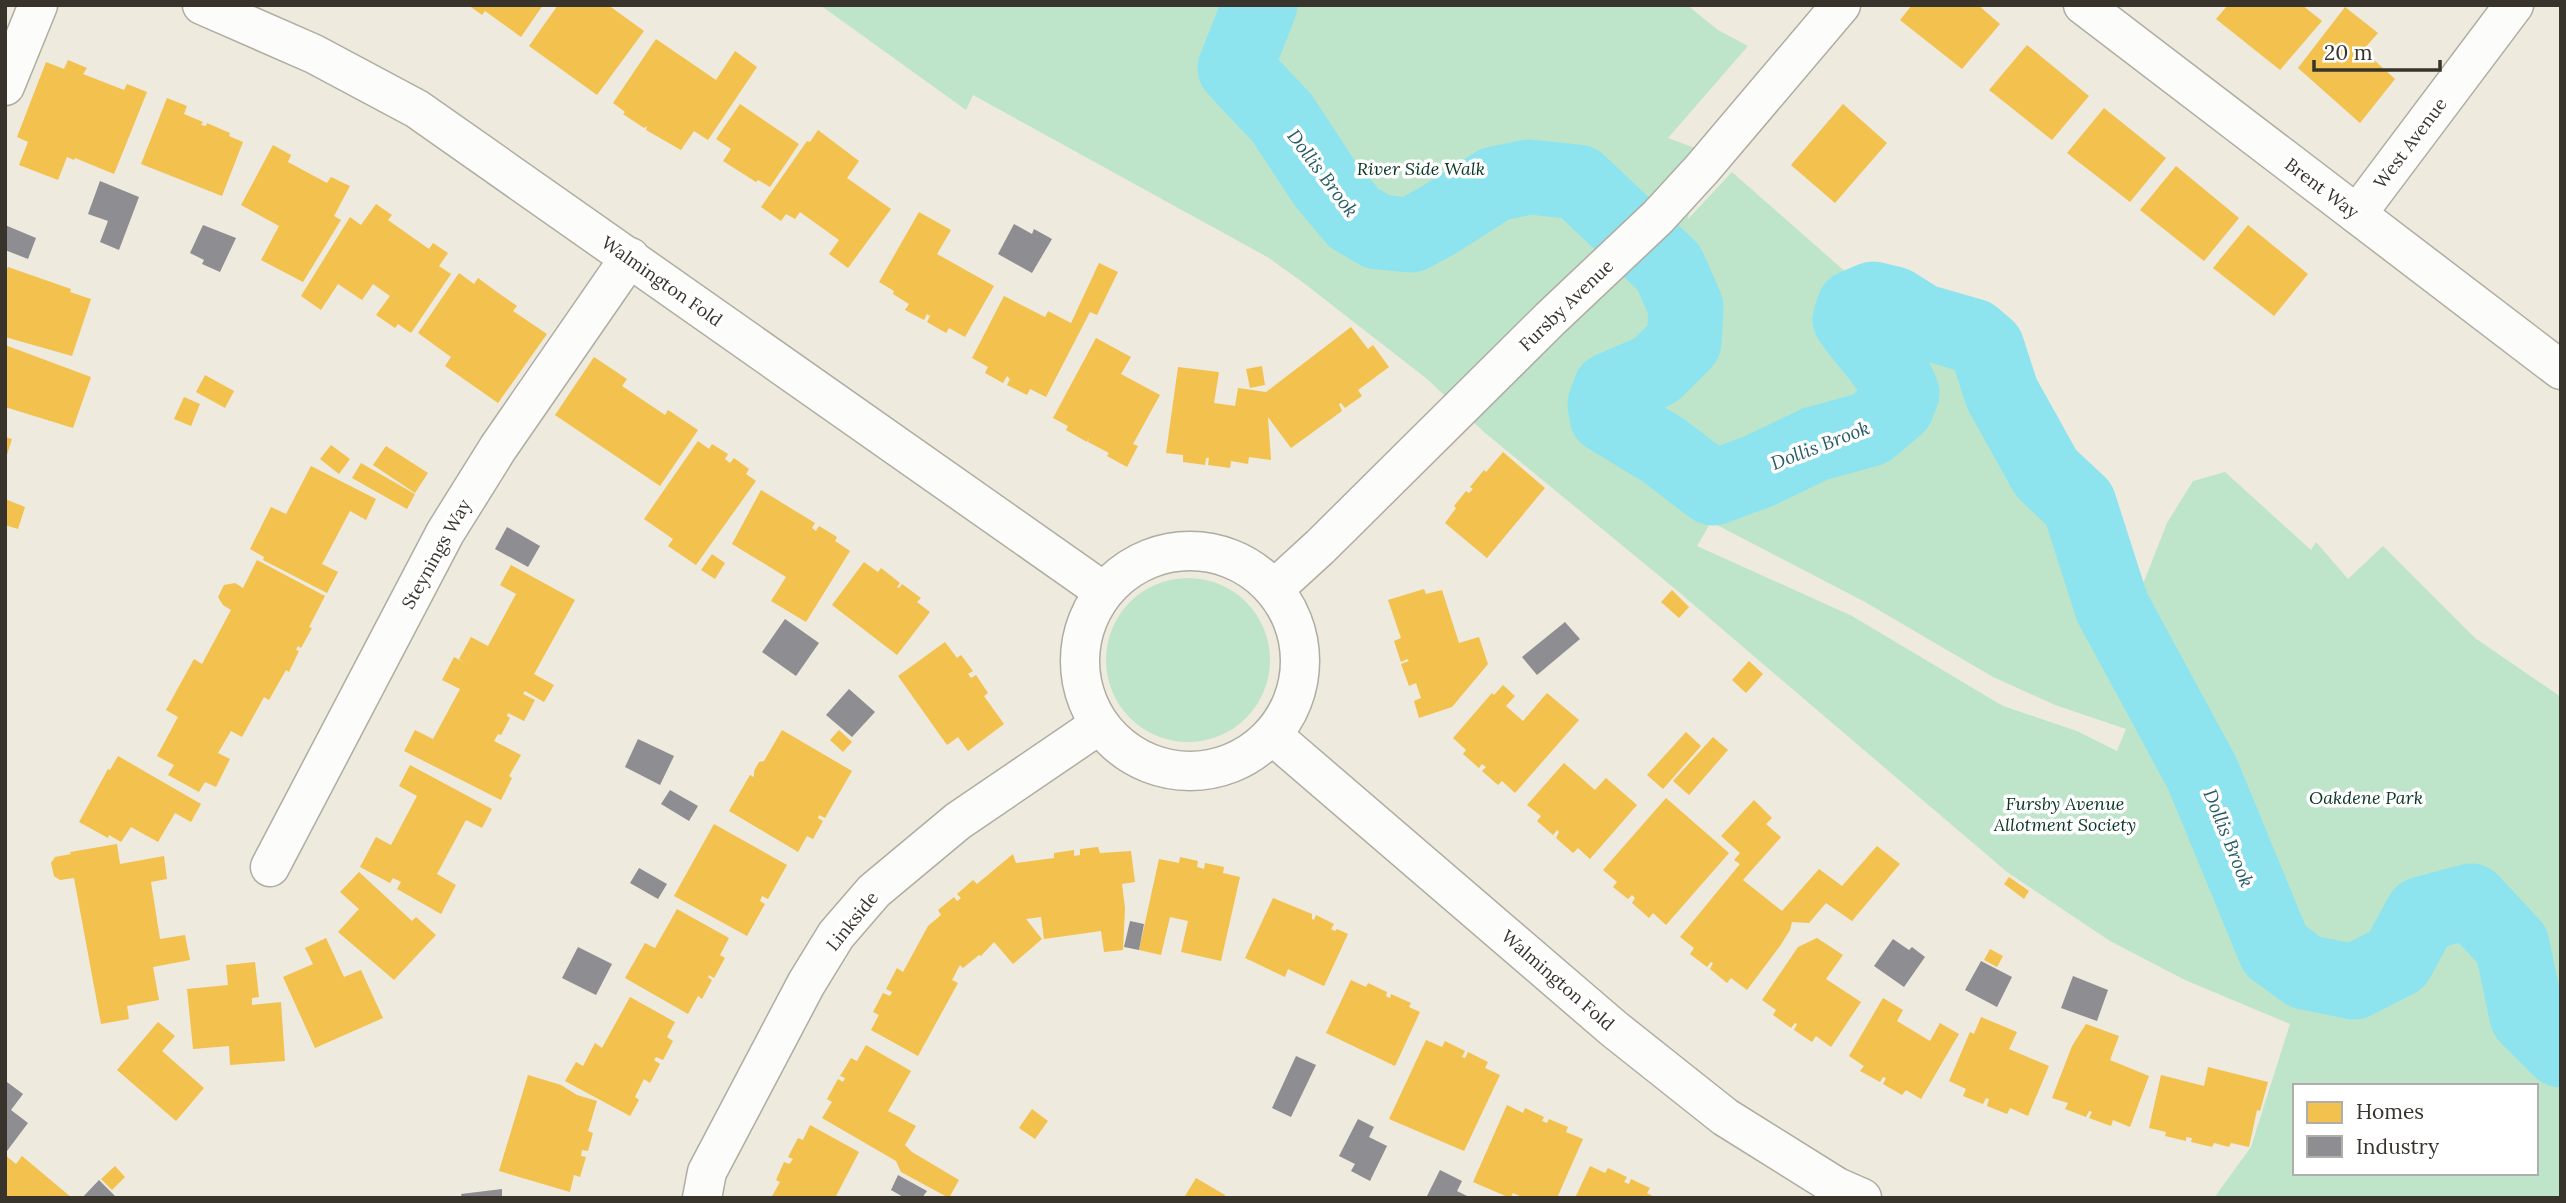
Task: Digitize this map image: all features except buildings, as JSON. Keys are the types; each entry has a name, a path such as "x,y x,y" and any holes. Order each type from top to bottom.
{"street":[{"path":"5,86 38,5"},
{"name":"Walmington Fold","path":"202,5 314,54 417,109 1103,590"},
{"name":"Fursby Avenue","path":"1274,589 1658,217 1841,5"},
{"name":"Brent Way","path":"2083,5 2561,370"},
{"name":"West Avenue","path":"2357,214 2514,5"},
{"name":"Steynings Way","path":"270,867 444,533 498,448 629,257"},
{"path":"1188,550 1220,554 1250,567 1274,589 1291,615 1300,646 1299,678 1289,708 1272,735 1247,756 1216,769 1183,771 1151,765 1122,749 1099,725 1084,693 1079,657 1086,622 1103,590 1127,569 1156,555 1188,550"},
{"name":"Linkside","path":"702,1198 707,1172 806,984 836,935 874,891 958,821 1099,725"},
{"name":"Walmington Fold","path":"1272,735 1613,1028 1715,1109 1837,1187 1862,1198"}],"green space":[{"path":"820,5 1687,5 1718,30 1748,46 1668,138 1698,149 1688,219 1732,172 1865,289 1893,285 1925,308 1949,310 1988,326 1997,342 2002,375 2009,389 2057,454 2050,464 2089,496 2101,547 2115,582 2128,591 2143,584 2167,523 2193,481 2225,472 2311,550 2316,542 2348,579 2383,546 2475,638 2561,697 2561,1198 2214,1198 2251,1147 2290,1024 2185,980 2110,941 2007,872 1674,588 1484,432 1427,379 1305,284 1269,258 973,95 966,110","holes":["1711,522 1865,602 1993,677 2055,705 2126,729 2117,751 2077,731 2003,706 1852,616 1697,546"]},
{"path":"1188,578 1219,584 1246,602 1264,629 1270,660 1264,691 1246,718 1219,736 1188,742 1157,736 1130,718 1112,691 1106,660 1112,629 1130,602 1157,584"}],"waterway":[{"name":"Dollis Brook","path":"1260,5 1235,68 1282,118 1324,182 1354,218 1378,232 1411,235 1495,184 1529,177 1578,182 1669,268 1686,307 1684,342 1656,370 1610,390 1605,404 1607,416 1663,450 1713,488 1759,471 1815,444 1870,429 1897,406 1902,393 1898,383 1850,319 1854,307 1873,299 1894,304 1921,321 1973,336 1987,348 2002,394 2046,473 2079,504 2112,607 2202,773 2275,950 2305,972 2354,982 2397,960 2422,914 2471,901 2512,945 2527,1016 2561,1050"}],"park label":[{"name":"River Side Walk","path":"1421,168"},
{"name":"Oakdene Park","path":"2366,797"},
{"name":"Fursby Avenue Allotment Society","path":"2065,813"}]}
